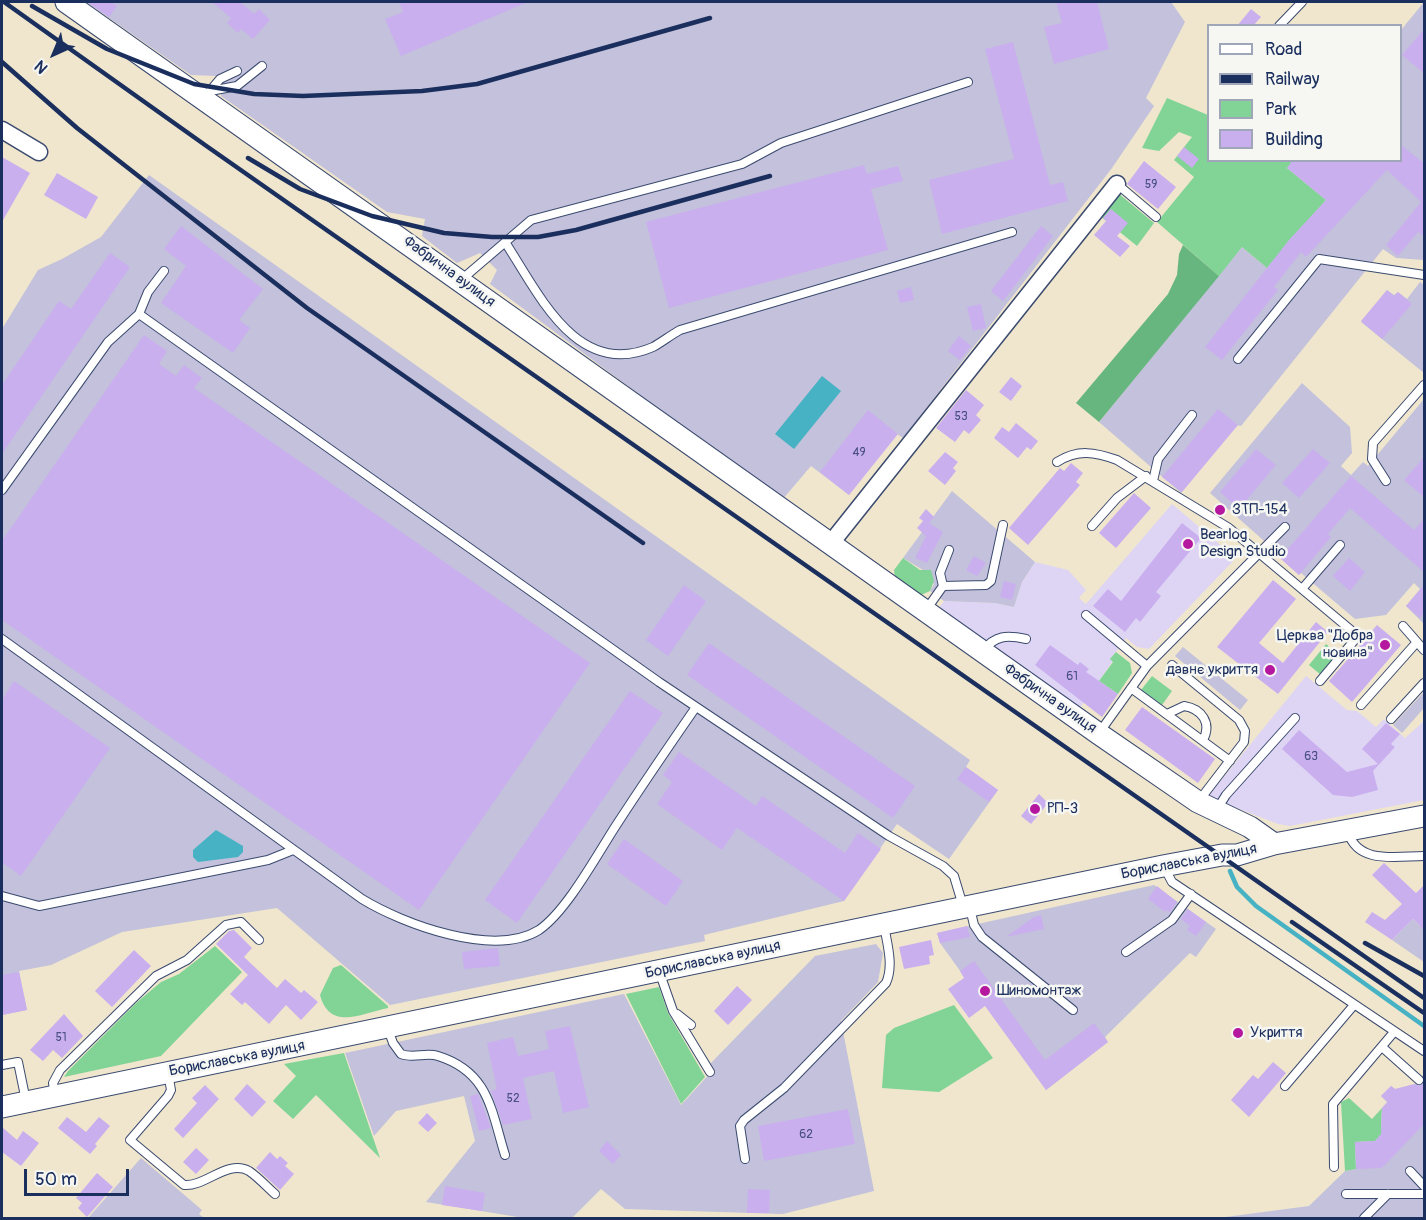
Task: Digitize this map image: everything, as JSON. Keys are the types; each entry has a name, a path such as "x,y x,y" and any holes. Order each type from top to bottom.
{"street":[{"name":"Фабрична вулиця","path":"66,2 207,94 460,281 1099,734 1207,807 1250,827 1274,844"},
{"path":"2,130 39,152"},
{"path":"831,543 1117,184"},
{"name":"Бориславська вулиця","path":"2,1107 1163,866 1237,855 1274,844 1425,816"}],"lane":[{"path":"1281,24 1302,2"},
{"path":"207,94 237,86 262,66"},
{"path":"207,94 220,79 237,71"},
{"path":"460,281 531,220 742,164 781,143 968,82"},
{"path":"1117,184 1156,216"},
{"path":"505,242 558,321 577,341 611,355 630,354 654,346 680,330 1012,232"},
{"path":"1238,359 1320,259 1425,275"},
{"path":"2,490 108,342 140,314 148,292 164,271"},
{"path":"140,314 696,707 889,836 944,866 954,876 974,925 982,937 1073,1010"},
{"path":"1386,481 1372,459 1373,443 1425,385"},
{"path":"1092,526 1117,498 1149,479 1158,459 1192,415"},
{"path":"1057,462 1078,452 1098,453 1117,460 1229,528 1358,636 1320,681"},
{"path":"943,586 986,585 991,581 1003,525"},
{"path":"1099,734 1147,666 1285,527"},
{"path":"1302,589 1340,545"},
{"path":"925,611 943,586 940,573 949,550"},
{"path":"1086,615 1147,666"},
{"path":"1403,626 1425,650"},
{"path":"983,651 989,643 1001,636 1026,639"},
{"path":"2,639 362,899 413,926 484,939 503,940 529,935 541,929 554,916 576,887 696,707"},
{"path":"1361,705 1417,642"},
{"path":"1172,665 1239,720 1245,731 1244,742 1230,760 1207,807"},
{"path":"1391,719 1425,683"},
{"path":"1131,688 1230,760"},
{"path":"1167,714 1184,706 1198,710 1206,722 1207,730 1203,740"},
{"path":"1207,807 1226,795 1295,718"},
{"path":"1348,832 1351,844 1366,855 1425,856"},
{"path":"2,896 39,906 73,901 268,860 293,850"},
{"path":"1163,866 1172,882 1425,1051"},
{"path":"1126,952 1172,920 1191,894"},
{"path":"55,1096 52,1083 60,1070 156,976 187,960 226,925 241,922 259,940"},
{"path":"745,1159 740,1126 744,1120 784,1088 886,983 890,975 890,961 884,925"},
{"path":"659,971 673,1011 710,1072"},
{"path":"1285,1086 1354,1005"},
{"path":"673,1011 691,1025"},
{"path":"388,1028 393,1043 401,1054 440,1057 476,1078 486,1091 505,1155"},
{"path":"1334,1167 1333,1104 1394,1032"},
{"path":"1382,1047 1419,1080"},
{"path":"2,1065 18,1062 26,1102"},
{"path":"168,1073 171,1090 168,1096 130,1140 184,1185 195,1185 240,1168 248,1171 275,1194"},
{"path":"1410,1171 1425,1186"},
{"path":"1346,1194 1425,1194"},
{"path":"1364,1218 1388,1194"}],"shaded area":[{"path":"86,2 1171,2 1185,22 1146,98 1154,106 1112,168 903,438 897,434 849,495 811,466 782,500 490,284 497,270 480,253 457,263 422,236 425,219 387,212 221,96 223,82 216,76 191,75"},
{"path":"1424,2 1424,260 1396,258 1383,249 1241,426 1237,425 1181,493 1099,422 1242,247 1267,268 1326,200 1287,168 1292,162 1402,162 1402,29"},
{"path":"149,175 970,760 966,767 998,790 949,859 897,824 844,901 704,935 705,941 390,1005 277,908 122,932 51,965 19,971 27,1010 2,1015 2,329 38,270 101,237"},
{"path":"1420,282 1424,285 1424,373 1361,322 1387,290 1394,295 1398,292 1407,299"},
{"path":"1302,383 1350,427 1352,453 1341,466 1351,475 1363,462 1368,466 1424,399 1424,624 1406,606 1420,589 1414,583 1386,615 1355,619 1301,573 1299,575 1210,493"},
{"path":"952,491 1035,562 1022,582 1014,607 995,603 944,601 930,591 934,584 923,570 903,558"},
{"path":"1172,504 1236,558 1149,649 1137,647 1126,638 1080,708 939,608 944,601 995,603 1014,607 1022,582 1035,562 1068,570 1086,590 1079,598 1086,604"},
{"path":"1183,647 1248,700 1240,710 1175,656"},
{"path":"1306,676 1347,710 1357,711 1376,727 1384,719 1405,738 1424,721 1424,800 1290,826 1278,824 1211,798 1210,794"},
{"path":"1424,692 1424,708 1402,733 1393,725"},
{"path":"1154,885 1216,929 1196,957 1190,953 1105,1037 1108,1042 1046,1090 940,943 937,933"},
{"path":"1413,919 1420,926 1424,921 1424,962 1392,940"},
{"path":"876,944 883,953 878,982 841,1021 874,1191 783,1214 625,1209 601,1189 572,1218 524,1218 426,1202 475,1141 464,1096 396,1111 374,1136 345,1053 624,994 681,1105 713,1070 709,1065 815,956"},
{"path":"1424,1074 1424,1218 1218,1218 1309,1206 1345,1171 1356,1169 1355,1142 1375,1141 1381,1128 1382,1108 1387,1102 1381,1096 1391,1086 1395,1089 1412,1087"},
{"path":"141,1158 202,1210 199,1214 204,1218 88,1218"}],"green space":[{"path":"1167,98 1207,115 1207,162 1292,162 1287,168 1326,200 1267,268 1242,247 1219,276 1157,222 1194,177 1174,160 1192,137 1179,132 1159,151 1142,148"},
{"path":"1118,193 1154,223 1137,246 1100,216"},
{"path":"1183,245 1219,276 1099,422 1076,403 1168,294 1177,275 1179,254"},
{"path":"903,558 920,570 931,570 934,581 930,591 921,595 895,579 894,570"},
{"path":"1326,644 1338,654 1321,675 1309,665"},
{"path":"1116,652 1130,663 1132,673 1118,694 1099,681 1113,662 1110,659"},
{"path":"1152,676 1172,691 1162,705 1141,690"},
{"path":"215,946 242,972 161,1056 64,1077 136,1003 161,982 179,974"},
{"path":"341,965 388,1008 347,1017 339,1017 331,1013 320,995 333,968"},
{"path":"659,987 668,1013 705,1077 681,1104 626,994"},
{"path":"954,1005 993,1058 939,1092 882,1088 886,1035 894,1028"},
{"path":"344,1053 380,1158 316,1095 293,1119 273,1101 296,1076 284,1064"},
{"path":"1349,1098 1372,1119 1382,1108 1381,1128 1384,1131 1375,1141 1355,1142 1356,1169 1345,1171 1341,1102"}],"water":[{"path":"822,376 841,391 794,449 775,434"},
{"path":"216,830 243,846 243,852 238,857 198,862 193,857 193,850"}],"building":[{"path":"87,2 111,2 117,6 109,17"},
{"path":"212,2 240,2 254,14 259,9 270,20 253,39 241,29 238,33 227,23 231,18"},
{"path":"399,2 528,2 401,56 385,19 403,12"},
{"path":"1056,2 1097,2 1109,49 1054,64 1044,27 1062,23"},
{"path":"1251,9 1261,17 1255,24 1239,24"},
{"path":"1425,28 1425,74 1402,55"},
{"path":"1013,42 1050,185 1063,182 1068,201 942,234 929,180 1014,159 985,49"},
{"path":"1402,146 1425,164 1425,237 1418,232 1398,256 1386,245 1421,202 1387,170 1306,257 1301,252 1274,287 1278,290 1222,360 1205,347 1289,240 1326,200 1287,168 1292,162 1402,162"},
{"path":"1184,147 1199,159 1192,168 1177,156"},
{"path":"2,157 30,173 2,222"},
{"path":"1144,161 1176,187 1158,209 1127,184"},
{"path":"864,165 867,174 898,166 903,181 871,189 888,250 669,308 646,222"},
{"path":"57,173 98,197 86,219 44,195"},
{"path":"1111,209 1128,223 1117,236 1130,246 1120,257 1094,235 1106,221 1103,218"},
{"path":"181,226 263,289 239,320 250,328 233,353 161,303 186,266 164,249"},
{"path":"1041,226 1053,236 1003,301 991,291"},
{"path":"110,253 130,267 2,454 2,385 59,301 71,309"},
{"path":"911,287 914,300 900,303 897,291"},
{"path":"1387,290 1394,296 1398,292 1412,304 1382,339 1361,321"},
{"path":"981,304 986,328 973,331 967,307"},
{"path":"144,335 167,351 159,364 176,376 184,365 202,378 194,388 590,663 419,910 2,620 2,541"},
{"path":"959,336 971,346 960,360 948,351"},
{"path":"1011,377 1022,386 1011,401 999,392"},
{"path":"966,390 984,405 976,415 981,420 969,434 964,430 955,442 936,428"},
{"path":"1218,409 1238,425 1182,492 1162,477"},
{"path":"868,410 898,434 849,495 820,472"},
{"path":"1016,423 1038,441 1031,450 1027,447 1018,458 994,438 1002,427 1009,432"},
{"path":"1256,449 1276,465 1239,509 1220,492"},
{"path":"1313,449 1330,463 1299,498 1282,483"},
{"path":"945,452 958,462 953,468 956,471 945,485 928,471"},
{"path":"1425,456 1425,498 1404,480"},
{"path":"1071,463 1083,473 1076,482 1080,485 1028,545 1009,528 1060,468 1064,471"},
{"path":"1351,476 1414,530 1425,518 1425,573 1350,508 1328,534 1331,537 1299,575 1280,558"},
{"path":"1134,493 1151,508 1116,548 1099,533"},
{"path":"926,509 934,517 929,523 943,532 927,563 915,558 926,536 917,528 923,521 919,518"},
{"path":"1182,523 1201,538 1156,592 1161,596 1140,622 1136,618 1125,632 1093,606 1108,589 1121,601"},
{"path":"974,556 986,563 977,576 966,570"},
{"path":"1349,558 1365,572 1350,591 1333,576"},
{"path":"1273,580 1296,599 1259,643 1283,663 1316,622 1328,632 1278,694 1217,647"},
{"path":"1004,581 1016,584 1012,600 1000,597"},
{"path":"1425,584 1425,612 1420,618 1406,606"},
{"path":"684,585 706,601 668,656 646,640"},
{"path":"1377,625 1401,645 1352,702 1329,681"},
{"path":"709,643 915,786 893,818 687,675"},
{"path":"1050,645 1078,665 1080,662 1089,669 1086,672 1118,694 1102,717 1035,665"},
{"path":"14,681 110,748 21,876 2,862 2,700"},
{"path":"630,691 663,713 517,923 485,900"},
{"path":"1142,707 1215,759 1198,783 1125,730"},
{"path":"1386,723 1400,734 1391,744 1395,747 1373,771 1378,790 1352,797 1333,795 1282,749 1299,730 1347,772 1378,764 1362,749"},
{"path":"679,752 756,806 762,796 845,853 858,833 881,849 844,901 737,828 722,850 657,804 672,782 663,775"},
{"path":"966,767 998,790 989,802 957,779"},
{"name":"РП-3","path":"1039,794 1048,803 1031,824 1021,816"},
{"path":"624,839 683,881 666,906 607,864"},
{"path":"1384,863 1416,893 1425,884 1425,931 1413,919 1392,940 1365,922 1372,912 1385,920 1402,904 1372,875"},
{"path":"1157,886 1177,902 1170,912 1166,910 1165,912 1148,899"},
{"path":"1188,909 1206,922 1196,936 1187,930 1190,926 1181,919"},
{"path":"1041,915 1044,929 1006,937 1034,917"},
{"path":"967,926 970,937 940,943 937,933"},
{"path":"234,930 252,948 244,957 277,988 285,979 301,993 304,990 318,1002 301,1020 286,1005 269,1024 245,1002 242,1005 230,994 248,975 216,944 229,931"},
{"path":"931,940 934,955 929,956 930,964 904,969 899,947"},
{"path":"498,948 500,966 464,969 462,952"},
{"path":"134,950 151,966 112,1007 95,991"},
{"path":"974,961 1045,1060 1094,1023 1108,1042 1046,1090 985,1006 969,1018 948,989 964,978 960,971"},
{"path":"19,972 27,1010 2,1015 2,975"},
{"path":"737,986 752,1000 728,1025 714,1011"},
{"path":"64,1014 83,1036 62,1058 53,1050 43,1061 30,1050"},
{"path":"570,1026 589,1107 563,1113 554,1071 523,1078 532,1119 503,1125 491,1091 497,1089 487,1043 513,1037 518,1056 549,1049 545,1031"},
{"path":"1273,1062 1286,1073 1249,1117 1231,1100 1253,1075 1258,1079"},
{"path":"1425,1083 1425,1123 1382,1168 1356,1169 1355,1142 1375,1141 1381,1134 1382,1108 1388,1102 1381,1096 1391,1086 1395,1089 1414,1084 1420,1086"},
{"path":"247,1084 266,1102 252,1117 234,1099"},
{"path":"205,1085 219,1099 183,1138 174,1129 197,1103 192,1098"},
{"path":"478,1094 491,1128 479,1131 470,1096"},
{"path":"848,1109 855,1144 764,1161 758,1126"},
{"path":"427,1113 437,1123 428,1132 418,1123"},
{"path":"67,1117 86,1132 99,1117 110,1126 90,1154 58,1128"},
{"path":"2,1127 17,1140 23,1131 39,1143 21,1166 2,1152"},
{"path":"607,1141 621,1155 613,1164 599,1151"},
{"path":"196,1148 209,1160 196,1174 183,1162"},
{"path":"270,1152 277,1159 280,1156 288,1163 285,1166 294,1174 280,1190 256,1168"},
{"path":"97,1173 113,1187 87,1217 78,1208 82,1203 76,1198"},
{"path":"445,1186 485,1193 482,1211 442,1205"},
{"path":"748,1189 770,1190 769,1213 747,1213"}],"waterway":[{"path":"1230,871 1237,887 1256,906 1424,1026"}],"railway":[{"path":"4,2 1424,998"},
{"path":"32,6 107,49 194,84 254,94 303,96 422,91 477,84 710,18"},
{"path":"2,62 77,128 307,308 643,543"},
{"path":"248,158 300,189 372,216 444,233 492,237 538,237 576,230 770,176"},
{"path":"1292,922 1424,1013"},
{"path":"1365,943 1424,976"}],"place":[{"name":"ЗТП-154","path":"1220,510"},
{"name":"Bearlog Design Studio","path":"1188,544"},
{"name":"Церква \"Добра новина\"","path":"1385,645"},
{"name":"давнє укриття","path":"1270,670"},
{"name":"РП-3","path":"1035,809"},
{"name":"Шиномонтаж","path":"985,991"},
{"name":"Укриття","path":"1238,1033"}]}
